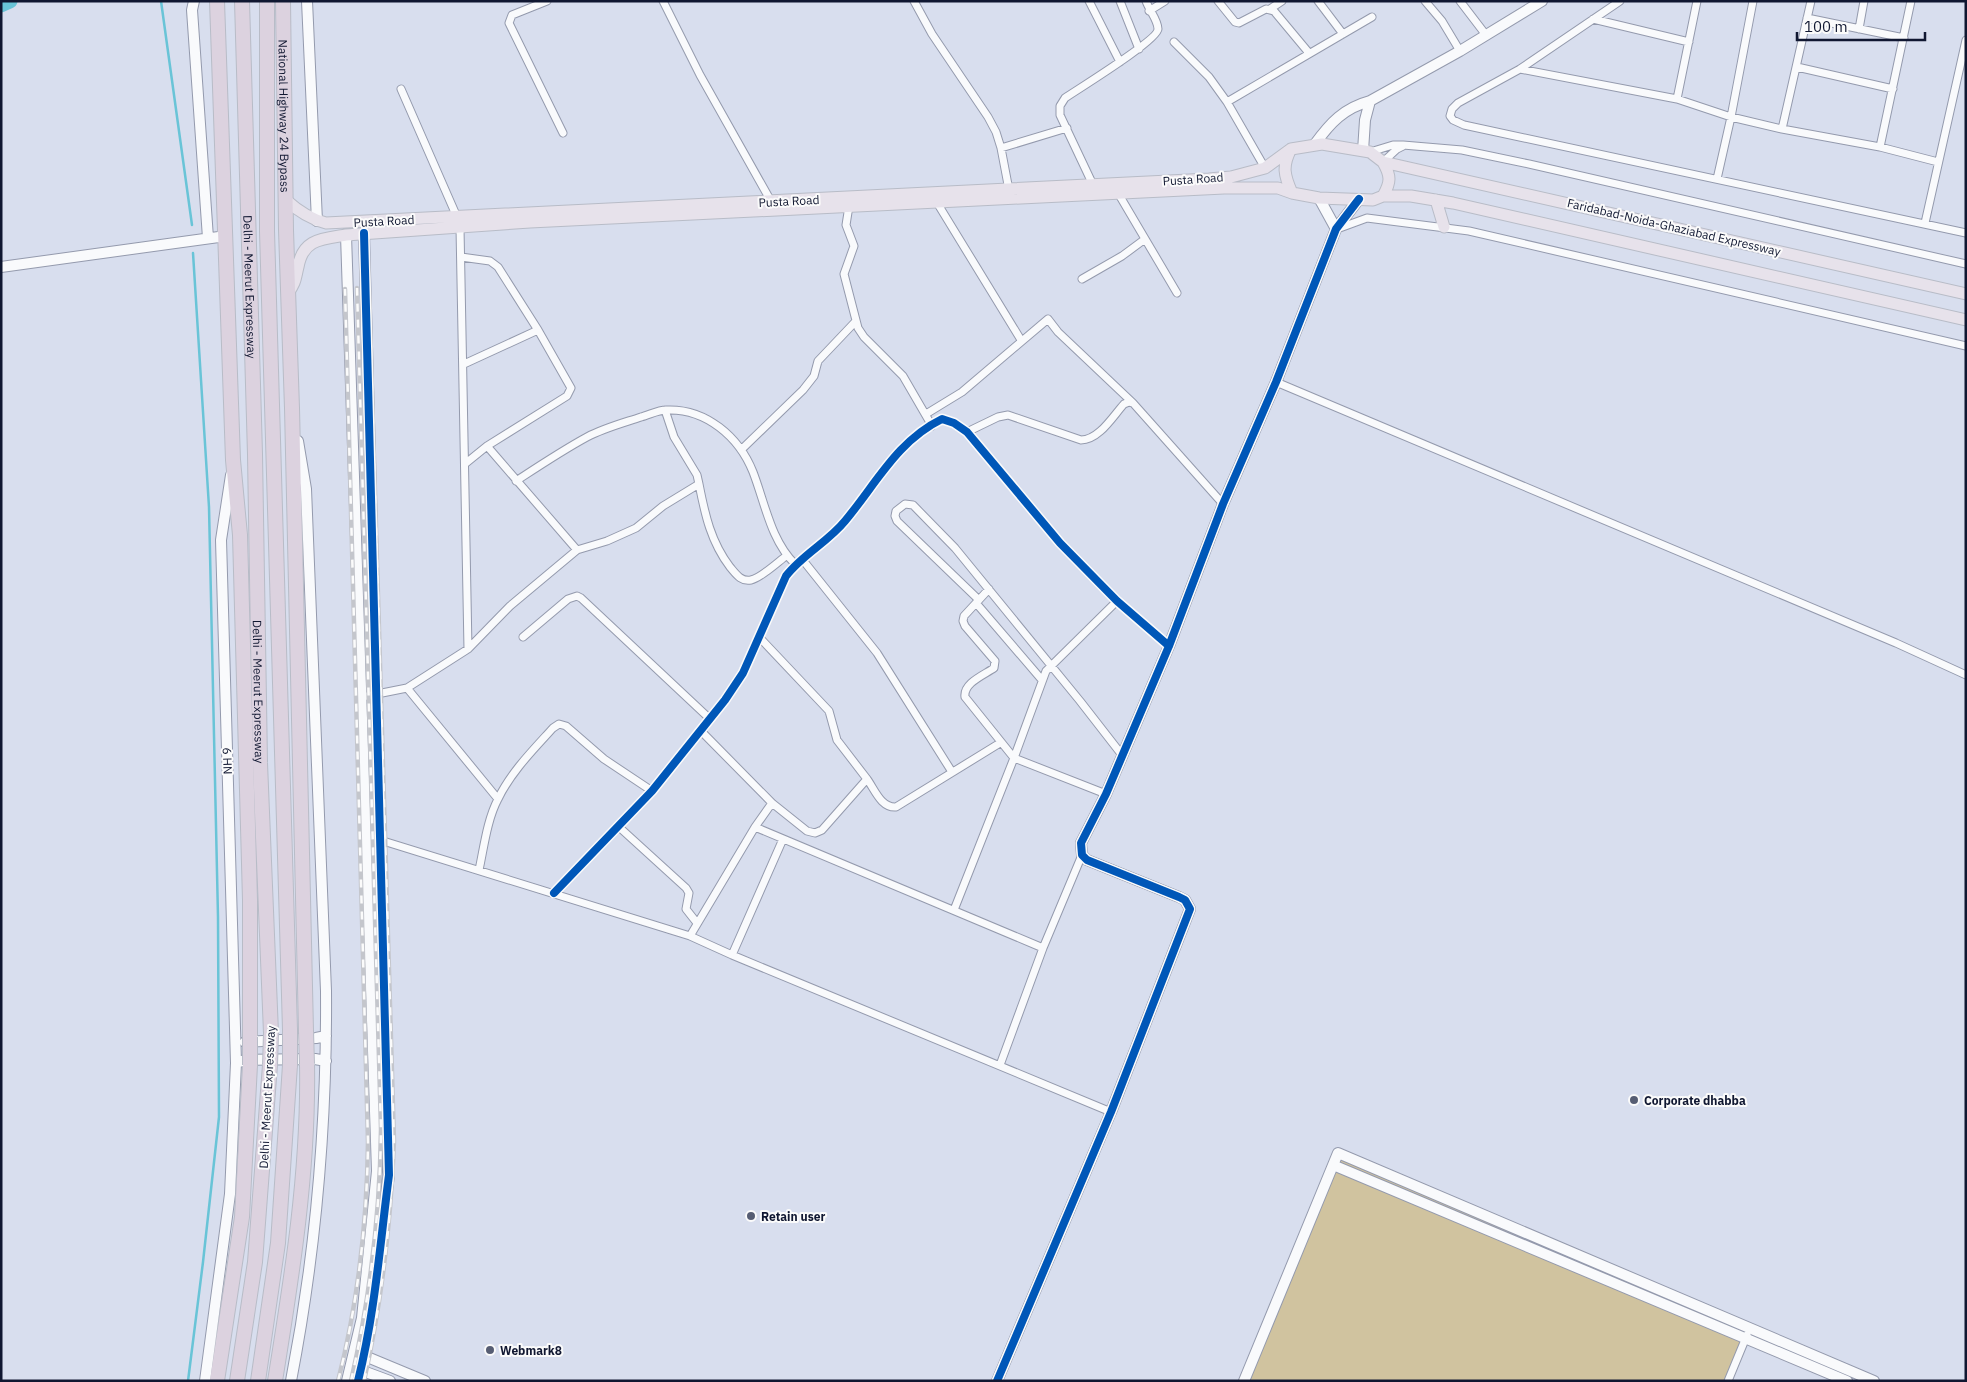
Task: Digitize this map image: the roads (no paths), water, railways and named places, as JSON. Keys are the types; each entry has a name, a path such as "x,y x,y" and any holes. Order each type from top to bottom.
{"highway":[{"name":"Delhi - Meerut Expressway","path":"258,1381 278,1242 290,1065 267,231 267,2"},
{"name":"National Highway 24 Bypass","path":"275,1381 289,1299 300,1204 307,1101 292,408 286,230 283,2"},
{"path":"217,3 233,460 240,545 250,900 250,1065 242,1216 217,1381"},
{"name":"Delhi - Meerut Expressway","path":"237,1381 255,1262 271,1033 260,763 255,464 242,3"}],"main road":[{"name":"Faridabad-Noida-Ghaziabad Expressway","path":"1291,149 1315,144 1367,152 1383,162 1966,294"},
{"name":"Pusta Road","path":"773,206 849,206 936,201 1097,190 1231,177 1265,168 1291,149"},
{"path":"1291,149 1284,162 1286,179 1292,193"},
{"path":"1383,162 1388,170 1390,184 1383,196"},
{"name":"Pusta Road","path":"286,200 300,212 317,221 339,223 530,222 1009,190 1097,190 1118,194 1245,188"},
{"name":"Faridabad-Noida-Ghaziabad Expressway","path":"1245,188 1278,188 1292,193 1320,198 1373,200 1383,196 1411,196 1436,200 1966,320"},
{"path":"1436,200 1444,228"},
{"name":"Pusta Road","path":"288,293 295,284 299,259 306,247 322,239 458,222"}],"street":[{"path":"194,1 192,10 208,238"},
{"path":"307,1 317,221"},
{"path":"547,1 512,15 509,20 563,133"},
{"path":"663,1 700,75 773,206"},
{"path":"914,1 932,34 988,116 1001,148 1009,190"},
{"path":"1089,1 1120,62"},
{"path":"1120,1 1139,49"},
{"path":"1097,190 1059,110 1062,101 1155,36 1158,32 1156,20 1146,1"},
{"path":"1150,11 1165,1"},
{"path":"1218,1 1235,22 1239,24 1282,1"},
{"path":"1318,1 1343,34"},
{"path":"1425,1 1442,21 1460,51"},
{"path":"1460,1 1486,35"},
{"path":"1315,144 1330,124 1355,105 1370,101 1460,51 1542,1"},
{"path":"1620,1 1520,68 1458,103 1452,109 1450,116 1453,120 1464,125 1966,233"},
{"path":"1676,99 1697,1"},
{"path":"1717,179 1753,1"},
{"path":"1782,129 1811,1"},
{"path":"1859,29 1864,1"},
{"path":"1880,147 1911,1"},
{"path":"1270,9 1274,11 1309,53"},
{"path":"1227,102 1372,17"},
{"path":"1807,18 1904,38"},
{"path":"1593,19 1689,42"},
{"path":"1925,223 1966,40"},
{"path":"1174,42 1209,77 1227,102 1265,168"},
{"path":"1797,67 1893,89"},
{"path":"1520,68 1676,99 1731,117 1782,129 1880,147 1938,162"},
{"path":"401,89 458,222 461,257 464,364 468,649"},
{"path":"1370,101 1365,120 1367,152 1393,145 1462,150 1966,264"},
{"path":"1001,148 1066,128"},
{"path":"1383,162 1403,146"},
{"path":"1118,194 1177,293"},
{"path":"1320,198 1336,229"},
{"path":"1000,1065 1043,948 1082,855 1081,843 1106,794 1168,646 1223,504 1276,382 1336,229 1359,199"},
{"path":"936,201 1021,340"},
{"path":"849,206 846,225 854,246 844,274 856,321 864,337 903,376 932,426"},
{"path":"1336,229 1367,218 1469,231 1966,346"},
{"path":"348,1381 356,1368 372,1316 389,1175 364,233"},
{"path":"346,235 377,1171 359,1354"},
{"path":"1,267 226,236"},
{"path":"1082,279 1122,256 1146,239"},
{"path":"461,257 490,261 498,267 570,385 570,392 567,396 487,446 466,463"},
{"path":"926,414 962,392 1048,319 1058,332 1133,403 1223,504"},
{"path":"742,449 803,390 814,376 818,361 856,321"},
{"path":"464,364 538,330"},
{"path":"1276,382 1966,675"},
{"path":"967,432 998,416 1008,415 1081,440 1087,440 1099,432 1124,404 1133,403"},
{"path":"291,1381 300,1336 318,1204 326,1061 326,991 306,489 292,408"},
{"path":"665,410 674,438 698,475 707,524 719,553 736,575 745,580 754,579 786,556"},
{"path":"516,481 588,437 615,425 665,410 689,412 710,420 730,435 742,449 753,472 777,539 786,556 798,562 876,653 952,772"},
{"path":"554,893 652,791 710,719 743,673 786,576 798,562 824,542 845,521 898,451 910,440 942,420 948,420 967,432 1060,543 1117,601 1168,646"},
{"path":"487,446 577,550"},
{"name":"NH 9","path":"205,1381 230,1194 236,1063 221,540 233,460"},
{"path":"362,697 407,688 468,649 510,606 577,550 607,541 636,528 663,506 699,484"},
{"path":"1042,680 977,602 897,521 896,511 905,504 913,506 955,548 1052,665 1122,755"},
{"path":"989,589 964,616 963,621 996,664 994,668 968,686 964,692 965,697 1014,758 1106,794"},
{"path":"523,637 568,599 576,596 581,598 710,719"},
{"path":"954,910 1014,758 1042,680 1052,665 1117,601"},
{"path":"760,638 829,712 837,740 884,804 889,807 896,807 1000,742"},
{"path":"407,688 498,799"},
{"path":"480,870 490,823 498,799 513,774 553,728 559,724 566,726 604,759 652,791"},
{"path":"701,731 772,803 807,831 815,833 822,830 867,779"},
{"path":"690,936 755,827 772,803"},
{"path":"619,827 686,888 689,893 686,910 697,923"},
{"path":"755,827 1043,948"},
{"path":"366,836 690,936 1110,1112"},
{"path":"732,955 784,839"},
{"path":"997,1381 1110,1112 1190,909 1185,900 1093,864 1082,855"},
{"path":"235,1041 326,1036"},
{"path":"236,1063 255,1060 315,1059 326,1061"},
{"path":"1244,1381 1338,1153 1874,1381"},
{"path":"1333,1165 1846,1381"},
{"path":"1728,1381 1750,1328"},
{"path":"359,1354 403,1376 425,1381"},
{"path":"356,1368 358,1381"},
{"path":"356,1368 390,1381"}],"waterway":[{"path":"1,5 10,1"},
{"path":"161,1 192,225"},
{"path":"188,1381 219,1117 218,917 209,507 193,253"}],"railway":[{"path":"351,1381 364,1319 373,1256 379,1193 381,1129 357,288"},
{"path":"364,1381 385,1261 394,1141 369,288"},
{"path":"338,1381 351,1322 360,1263 366,1203 368,1142 345,289"}],"place":[{"name":"Corporate dhabba","path":"1634,1100"},
{"name":"Retain user","path":"751,1216"},
{"name":"Webmark8","path":"490,1350"}]}
